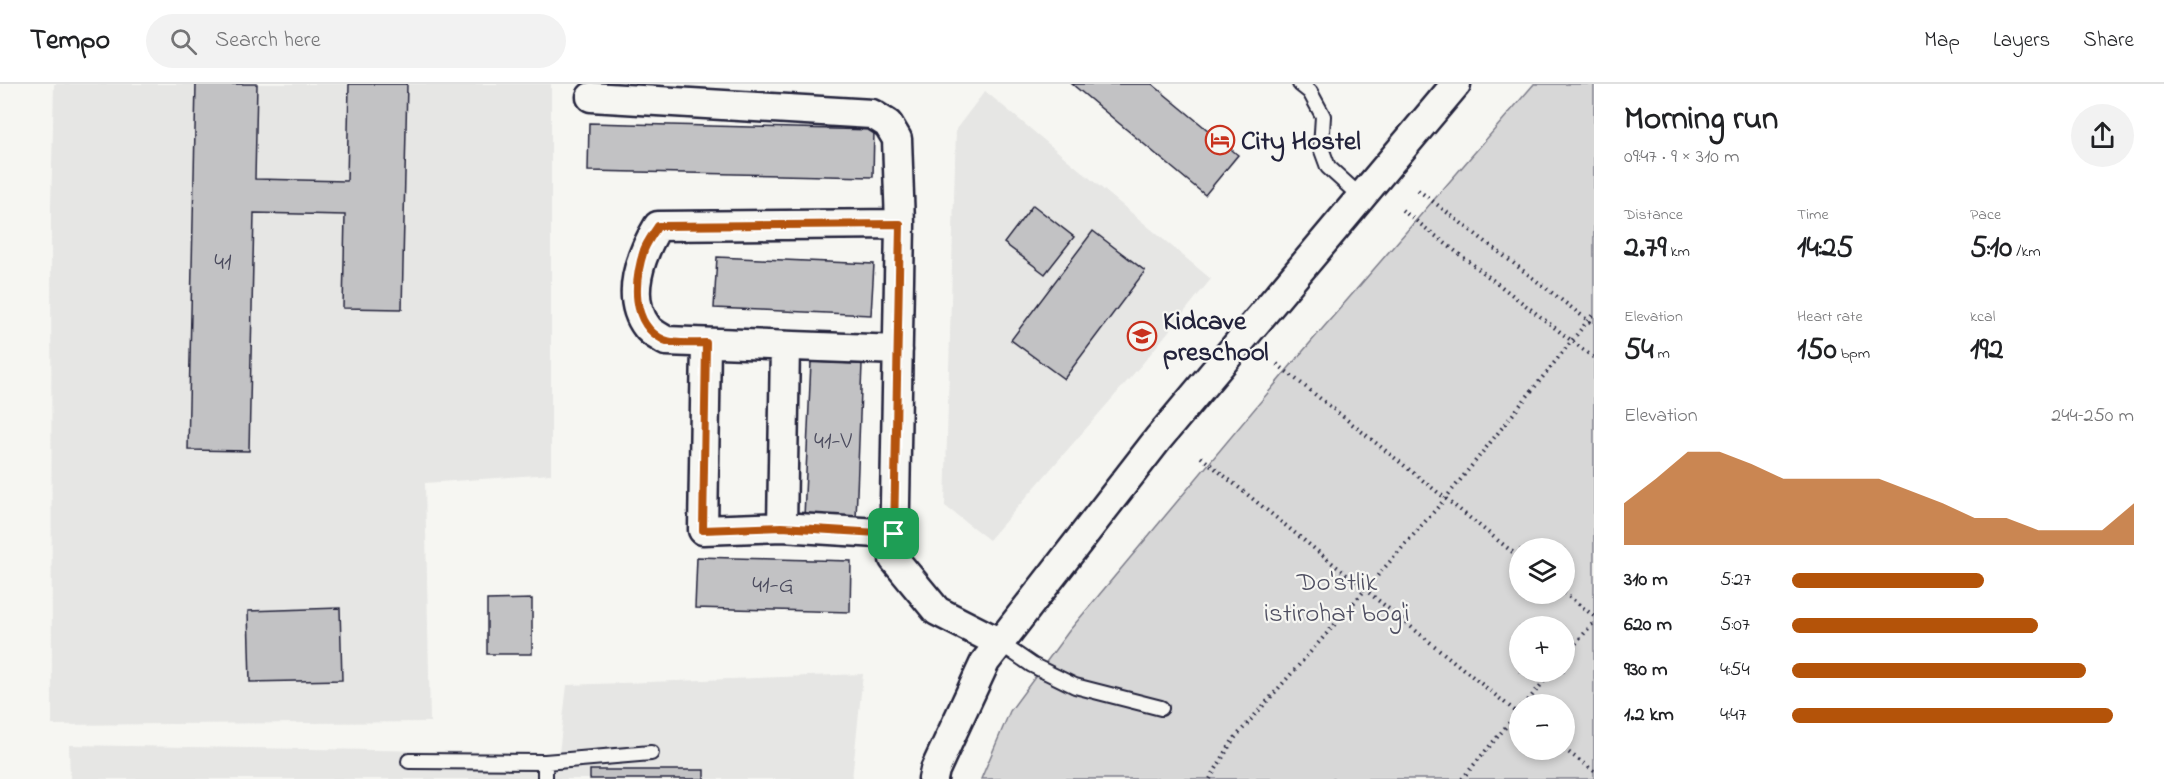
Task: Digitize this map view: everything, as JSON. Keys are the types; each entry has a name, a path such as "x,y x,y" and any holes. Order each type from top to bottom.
{"street":[{"path":"933,779 935,770 985,662 1158,439 1456,84"},
{"path":"591,97 872,114 888,124 897,139 900,224 894,559 937,611 1000,643"},
{"path":"898,350 666,341 648,329 639,312 636,282 645,249 658,226 900,224"},
{"path":"706,343 703,530 782,527 894,534"},
{"path":"782,527 785,346"}],"lane":[{"path":"1300,84 1310,92 1323,116 1321,148 1328,167 1361,197"},
{"path":"1000,643 1032,665 1075,686 1161,708"},
{"path":"409,761 545,762 651,753"},
{"path":"545,762 545,779"}],"path":[{"path":"1418,190 1594,325"},
{"path":"1402,210 1594,358"},
{"path":"1210,779 1233,740 1445,499 1594,313"},
{"path":"1277,364 1509,549"},
{"path":"1201,457 1509,705"},
{"path":"1575,601 1594,616"},
{"path":"1575,644 1594,622"},
{"path":"1533,694 1544,682"},
{"path":"1462,779 1509,725"},
{"path":"1575,757 1594,771"}],"shaded area":[{"path":"54,84 551,84 551,474 425,483 430,722 52,725 51,207"},
{"path":"985,91 1211,279 1143,363 989,540 945,506 956,129"},
{"path":"863,674 852,779 70,779 69,745 559,753 567,685"}],"green space":[{"name":"Do'stlik istirohat bog'i","path":"1534,84 1594,84 1594,779 981,779 1010,711 1069,631 1297,358"}],"building":[{"path":"196,84 257,84 255,179 347,181 349,84 407,84 402,309 343,308 345,215 254,213 249,451 188,450"},
{"path":"1072,84 1152,84 1238,155 1205,195"},
{"path":"589,123 874,130 873,177 588,171"},
{"path":"1033,205 1074,237 1045,274 1004,243"},
{"path":"1093,231 1145,271 1064,379 1011,340"},
{"path":"717,257 874,264 871,315 714,308"},
{"path":"811,362 862,364 856,519 804,517"},
{"path":"697,557 851,561 850,612 695,608"},
{"path":"532,599 532,654 487,654 487,600"},
{"path":"340,608 342,680 250,682 248,611"},
{"path":"590,770 704,770 704,779 590,779"}],"place":[{"name":"City Hostel","path":"1220,140"},
{"name":"Kidcave preschool","path":"1142,336"}],"route":[{"path":"900,224 894,534 782,527 703,530 706,343 666,341 648,329 639,312 636,282 645,249 658,226 900,224"}]}
